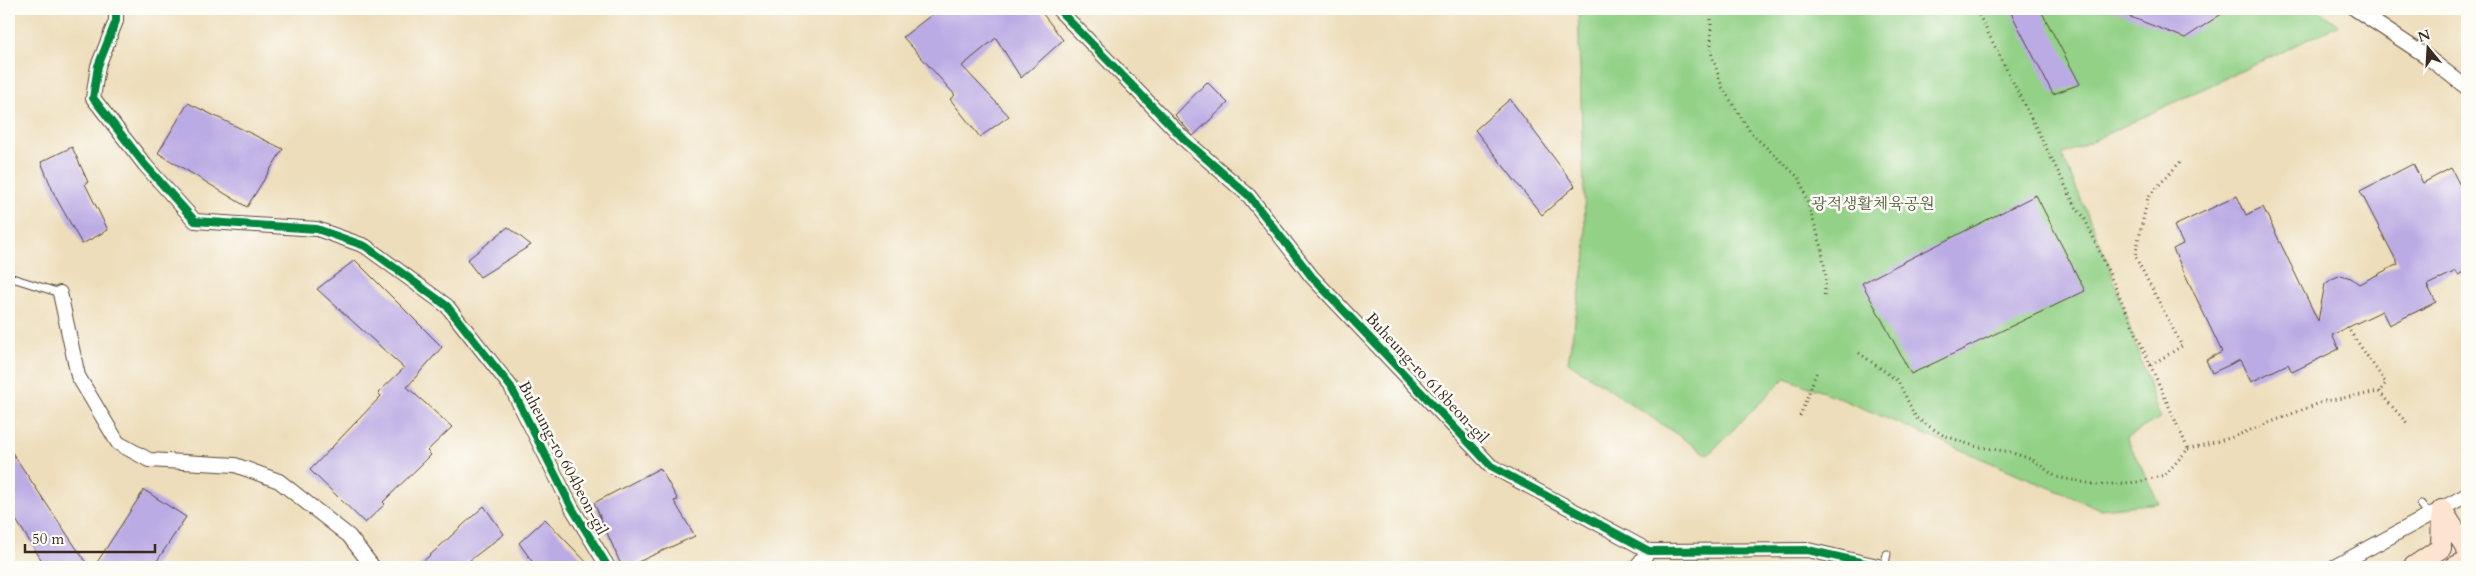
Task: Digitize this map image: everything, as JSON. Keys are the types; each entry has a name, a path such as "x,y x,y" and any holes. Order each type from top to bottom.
{"street":[{"name":"Buheung-ro 604beon-gil","path":"116,9 116,21 98,66 93,98 145,165 195,221 317,229 365,246 447,306 511,387 572,508 608,567"},
{"name":"Buheung-ro 618beon-gil","path":"1058,9 1186,141 1249,196 1312,277 1491,466 1649,550 1808,550 1883,567"},
{"path":"2355,9 2426,56 2467,88"},
{"path":"60,293 78,376 118,443 150,460 235,465 279,481 349,536 373,567"},
{"path":"2334,567 2467,495"},
{"path":"2436,513 2461,562"},
{"path":"2413,567 2441,548 2436,513"},
{"path":"1636,567 1649,550"}],"lane":[{"path":"9,277 60,293"},
{"path":"2421,504 2436,513"},
{"path":"1883,567 1887,554"}],"path":[{"path":"1711,9 1711,52 1722,87 1751,133 1800,179 1821,244 1826,276 1824,299"},
{"path":"1976,9 2077,209 2084,217 2188,449"},
{"path":"2150,365 2182,346 2135,256 2148,197 2183,159"},
{"path":"1859,353 1898,381 1916,418 1943,435 1974,446 2010,452 2033,460 2056,477 2098,486 2138,482 2165,475 2188,449 2230,438 2325,401 2379,392 2386,383 2348,327"},
{"path":"1800,416 1816,371"},
{"path":"2379,392 2406,423"}],"green space":[{"name":"광적생활체육공원","path":"1578,9 2316,9 2339,25 2062,155 2108,262 2160,418 2126,437 2159,503 2100,509 1834,396 1785,378 1708,455 1568,362 1586,254"}],"building":[{"path":"939,9 1039,9 1063,40 1021,78 996,38 962,66 1009,116 980,137 950,99 955,95 903,37"},
{"path":"2009,9 2040,9 2080,84 2053,94"},
{"path":"2110,9 2229,9 2185,38"},
{"path":"1207,82 1228,103 1193,136 1175,115"},
{"path":"1510,99 1575,186 1542,215 1475,130"},
{"path":"188,103 283,149 247,207 158,153"},
{"path":"72,147 88,182 85,184 108,230 82,244 55,196 41,162"},
{"path":"2413,164 2423,183 2451,168 2467,199 2467,247 2463,249 2467,258 2467,270 2458,275 2456,271 2427,285 2436,302 2389,325 2382,311 2332,335 2339,349 2292,372 2288,364 2251,382 2240,360 2212,373 2206,360 2222,352 2173,249 2183,244 2174,226 2237,196 2246,215 2263,207 2318,321 2325,284 2332,279 2341,275 2351,278 2359,284 2398,264 2360,191"},
{"path":"2036,195 2085,291 1911,374 1862,283"},
{"path":"508,227 531,245 480,277 467,260"},
{"path":"355,260 442,347 407,387 452,427 427,451 431,455 383,502 385,504 365,523 310,470 381,396 378,393 404,368 317,289"},
{"path":"9,448 89,567 46,567 9,509"},
{"path":"660,468 678,500 674,501 695,536 627,567 622,567 594,503"},
{"path":"144,490 186,517 153,567 94,567"},
{"path":"484,506 504,534 461,567 417,567"},
{"path":"545,519 591,567 536,567 519,543"}],"cycle path":[{"path":"116,9 116,21 98,66 93,98 145,165 195,221 317,229 365,246 447,306 511,387 572,508 608,567"},
{"path":"1058,9 1186,141 1249,196 1312,277 1491,466 1649,551 1808,550 1882,567"}]}
